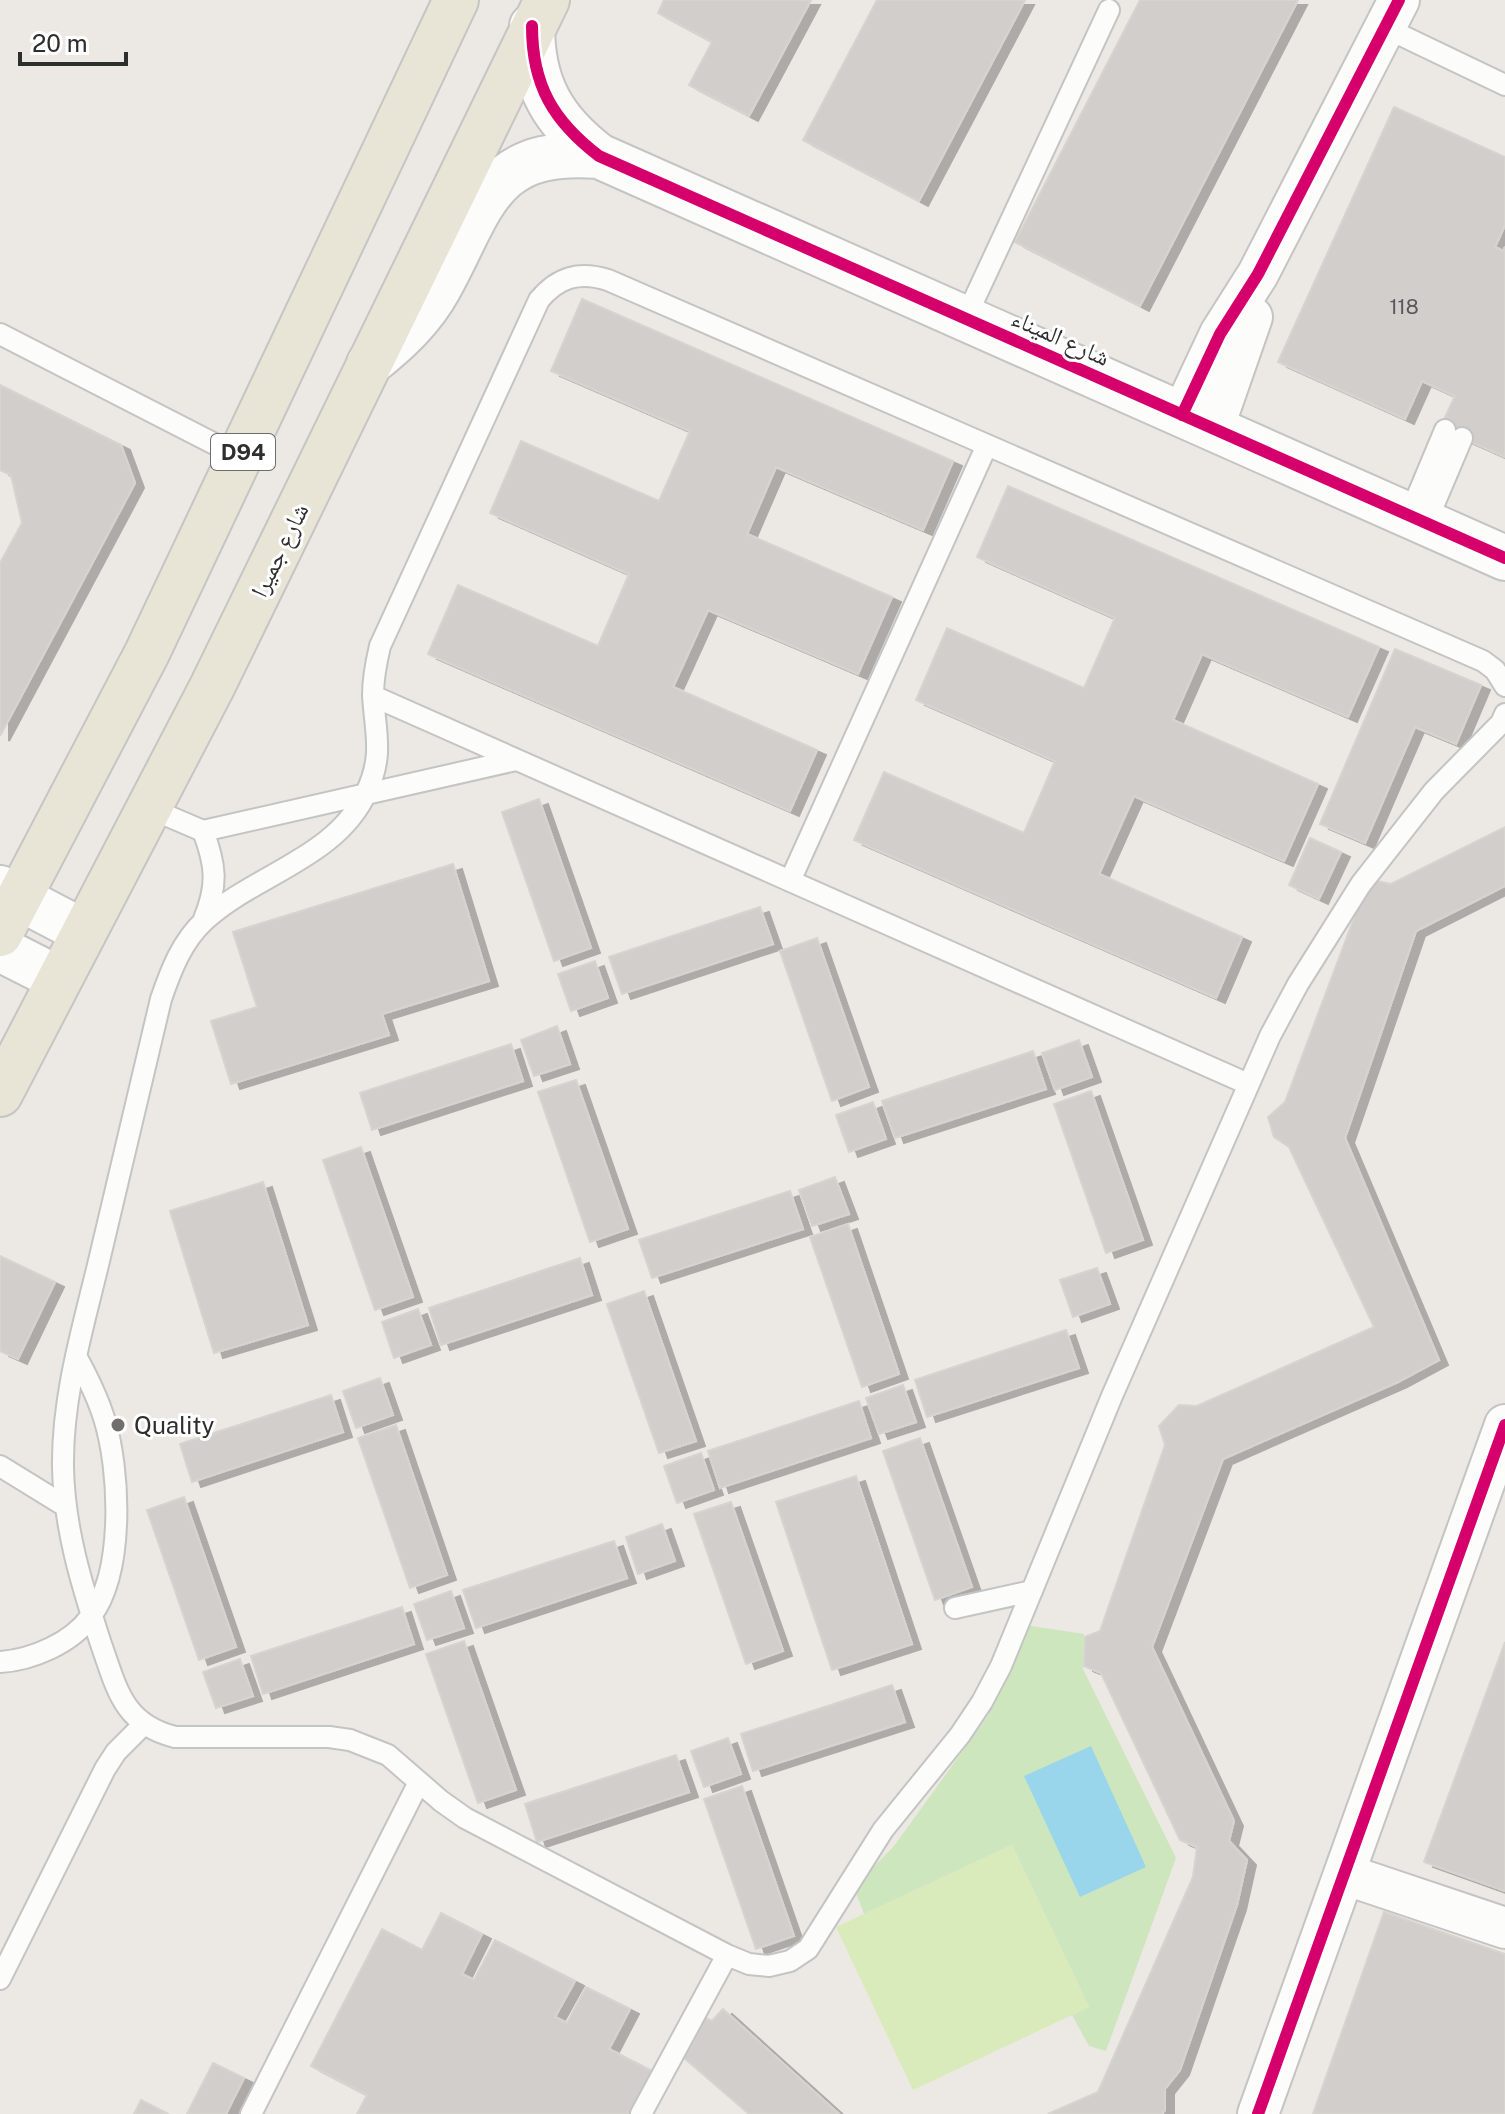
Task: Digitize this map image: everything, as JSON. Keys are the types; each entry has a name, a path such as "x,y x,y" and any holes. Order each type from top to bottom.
{"main road":[{"name":"D94","path":"6,907 147,653 447,3"},
{"name":"شارع جميرا","path":"0,1094 212,687 540,13"}],"street":[{"path":"540,13 532,49 536,72 545,94 570,133 599,156"},
{"path":"1197,422 1249,328 1258,274 1393,14"},
{"path":"369,364 425,311 480,205 501,180 529,163 548,157 568,154 599,156"},
{"name":"شارع الميناء","path":"599,156 1505,558"},
{"path":"6,907 84,932"},
{"path":"0,949 59,979"},
{"path":"1258,2114 1505,1425"},
{"path":"1344,1874 1505,1928"}],"lane":[{"path":"965,319 1109,10"},
{"path":"1393,14 1505,85"},
{"path":"1505,686 1495,670 1483,661 608,280 593,275 577,275 562,279 549,288 539,300 389,622 374,671 373,696 379,746 375,770 366,793 351,816 311,853 226,903 203,922 184,945 170,971 161,999 76,1356 64,1430 65,1506 71,1544 92,1616 122,1701 131,1714 159,1733 175,1737 350,1740 388,1755 465,1818 491,1833 727,1955 749,1964 769,1966 790,1961 808,1949 883,1830 960,1735 1001,1666 1112,1396 1248,1084 1298,984 1361,884 1434,791 1501,723 1505,714"},
{"path":"0,334 240,457"},
{"path":"1418,519 1454,434"},
{"path":"790,881 987,445"},
{"path":"373,696 1248,1084"},
{"path":"149,808 203,831 516,760"},
{"path":"203,831 215,876 212,899 203,922"},
{"path":"0,1662 41,1652 69,1637 92,1616 105,1585 113,1552 116,1484 104,1418 76,1356"},
{"path":"0,1466 65,1506"},
{"path":"955,1608 1032,1591"},
{"path":"0,1979 105,1769 116,1752 144,1724"},
{"path":"251,2114 419,1782"},
{"path":"641,2114 727,1955"}],"green space":[{"path":"1025,1625 1084,1634 1083,1669 1176,1858 1106,2051 1089,2046 1072,2015 1089,2007 1012,1845 864,1914 854,1887 894,1846 988,1716"},
{"path":"1012,1845 1089,2007 913,2090 836,1927"}],"water":[{"path":"1091,1746 1146,1867 1080,1897 1024,1776"}],"building":[{"path":"664,0 811,0 749,116 689,85 712,42 658,13"},
{"path":"877,0 1025,0 919,201 803,140"},
{"path":"1140,0 1298,0 1140,306 1015,242"},
{"path":"1394,107 1505,157 1505,225 1495,247 1503,251 1505,247 1505,457 1440,428 1455,396 1422,381 1405,419 1278,362"},
{"path":"582,299 953,461 923,530 776,467 747,534 892,597 858,674 708,610 673,687 817,750 790,811 428,654 458,585 598,646 629,574 490,513 521,441 659,501 690,431 551,371"},
{"path":"0,385 121,445 135,483 0,736 0,563 22,523 11,475 0,470"},
{"path":"1008,486 1379,647 1348,717 1202,654 1173,720 1318,784 1284,861 1134,796 1099,874 1242,937 1216,998 854,840 884,772 1024,833 1055,761 916,700 947,628 1084,688 1115,618 977,557"},
{"path":"1395,649 1481,685 1456,744 1415,727 1365,843 1320,824"},
{"path":"539,799 591,948 554,961 502,812"},
{"path":"1505,827 1505,886 1416,931 1345,1138 1439,1360 1398,1382 1223,1459 1152,1647 1234,1821 1229,1841 1247,1860 1237,1905 1180,2070 1165,2089 1165,2110 1162,2114 1048,2114 1098,2092 1193,1877 1197,1847 1180,1840 1101,1673 1084,1666 1085,1637 1100,1631 1165,1445 1159,1426 1179,1405 1197,1406 1374,1327 1289,1147 1274,1137 1268,1117 1285,1102 1354,918 1351,902 1369,879 1391,884"},
{"path":"1310,838 1341,852 1319,899 1289,885"},
{"path":"453,864 489,981 382,1014 389,1035 231,1084 211,1021 257,1007 233,932"},
{"path":"760,907 773,944 622,994 609,957"},
{"path":"817,938 869,1087 832,1101 780,951"},
{"path":"595,961 608,998 571,1011 558,974"},
{"path":"557,1026 570,1064 534,1076 521,1040"},
{"path":"1079,1040 1092,1077 1055,1090 1042,1053"},
{"path":"511,1044 523,1081 372,1130 360,1093"},
{"path":"1033,1051 1046,1089 895,1138 882,1101"},
{"path":"576,1080 628,1229 590,1242 538,1092"},
{"path":"1091,1091 1143,1240 1106,1253 1054,1104"},
{"path":"873,1102 886,1139 849,1152 836,1115"},
{"path":"361,1147 413,1297 375,1310 323,1160"},
{"path":"835,1177 849,1214 812,1226 799,1190"},
{"path":"263,1182 308,1325 214,1353 170,1211"},
{"path":"790,1191 803,1229 652,1278 639,1240"},
{"path":"848,1224 899,1374 862,1387 810,1237"},
{"path":"0,1256 55,1282 18,1359 0,1351"},
{"path":"580,1258 592,1295 441,1345 429,1308"},
{"path":"1097,1268 1110,1304 1073,1317 1060,1280"},
{"path":"644,1291 696,1441 659,1453 607,1304"},
{"path":"418,1309 431,1345 394,1358 382,1322"},
{"path":"1066,1330 1079,1368 927,1417 915,1380"},
{"path":"380,1378 393,1415 356,1428 343,1391"},
{"path":"903,1385 916,1422 879,1434 866,1398"},
{"path":"331,1395 343,1432 192,1482 180,1444"},
{"path":"859,1401 871,1438 720,1488 708,1451"},
{"path":"396,1425 447,1575 410,1588 358,1438"},
{"path":"920,1438 972,1587 935,1600 883,1451"},
{"path":"701,1453 714,1490 677,1503 664,1466"},
{"path":"856,1476 912,1644 832,1670 776,1502"},
{"path":"184,1497 236,1647 199,1660 147,1510"},
{"path":"731,1502 783,1651 746,1664 694,1514"},
{"path":"662,1524 675,1561 638,1574 626,1537"},
{"path":"614,1541 627,1578 476,1628 463,1590"},
{"path":"451,1591 464,1628 427,1640 414,1604"},
{"path":"402,1607 414,1644 263,1694 251,1656"},
{"path":"464,1641 516,1790 478,1803 426,1654"},
{"path":"1505,1642 1505,1891 1424,1862"},
{"path":"240,1659 253,1696 216,1708 203,1672"},
{"path":"892,1685 905,1722 753,1771 741,1734"},
{"path":"728,1738 741,1774 704,1787 691,1751"},
{"path":"676,1755 689,1792 537,1842 525,1804"},
{"path":"742,1786 794,1936 756,1949 704,1799"},
{"path":"1384,1912 1505,1954 1505,2114 1313,2114"},
{"path":"441,1913 482,1934 462,1974 474,1980 495,1940 575,1981 555,2017 567,2023 586,1987 630,2009 609,2049 652,2071 630,2114 357,2114 367,2095 311,2066 382,1929 422,1950"},
{"path":"723,2009 839,2114 749,2114 683,2057 694,2042 688,2034 701,2016 712,2021"},
{"path":"213,2063 244,2078 226,2114 187,2114"},
{"path":"141,2100 168,2114 134,2114"}],"cycle path":[{"path":"1182,415 1220,334 1258,274 1399,0"},
{"path":"532,26 536,66 548,100 569,129 599,156 1505,558"},
{"path":"1258,2114 1505,1425"}],"place":[{"name":"Quality","path":"118,1425"}]}
